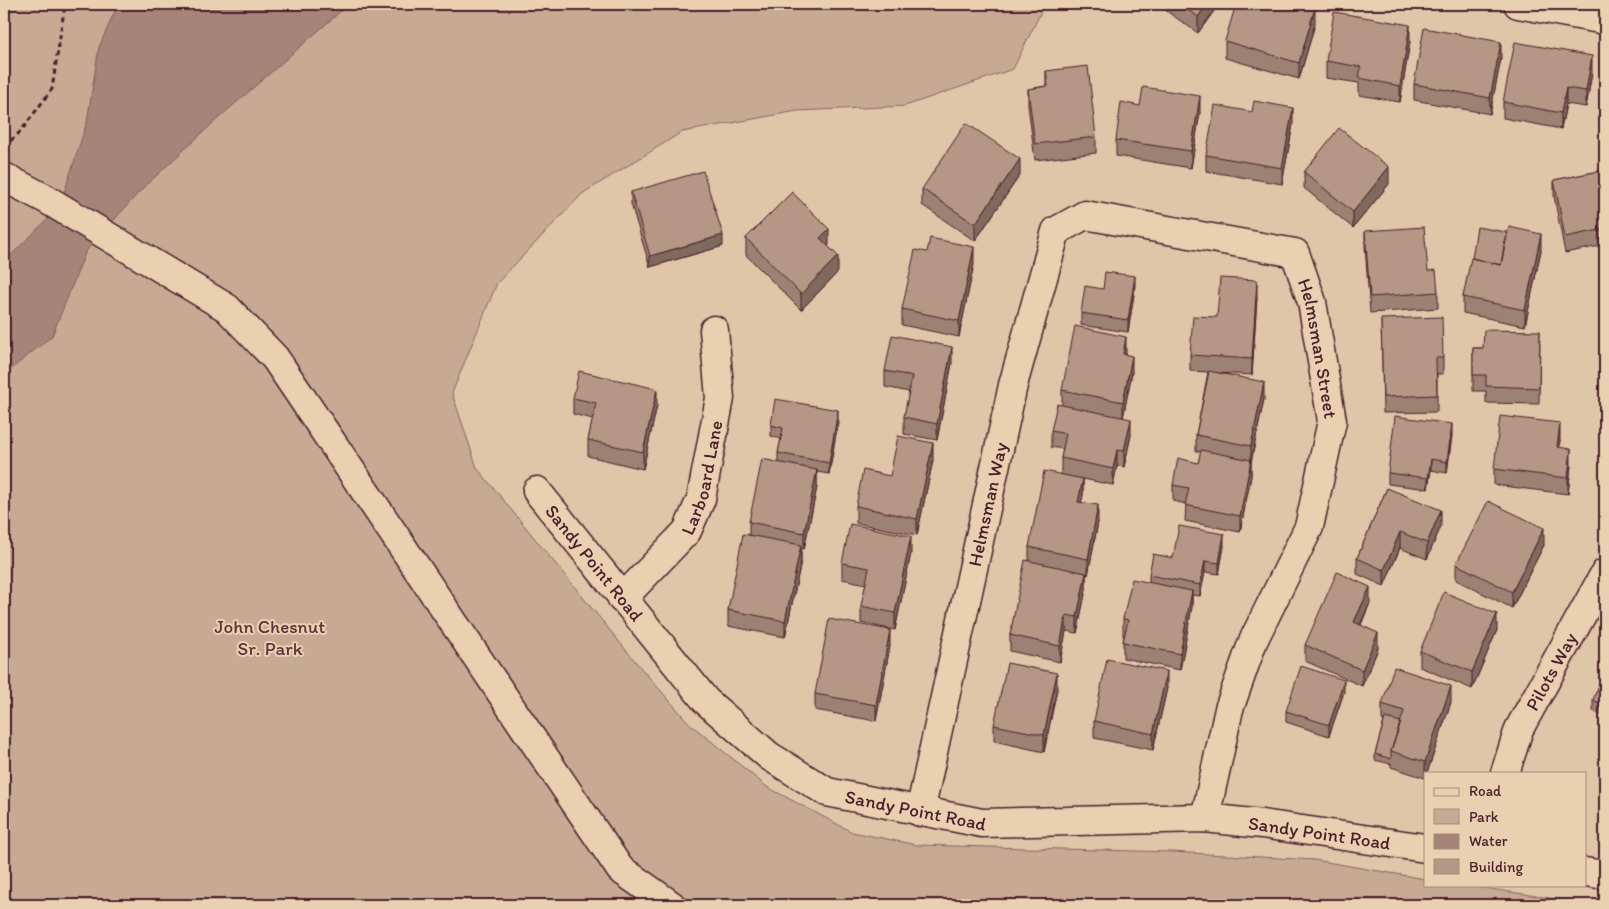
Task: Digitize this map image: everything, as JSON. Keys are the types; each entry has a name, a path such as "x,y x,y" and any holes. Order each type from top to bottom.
{"street":[{"path":"1518,4 1605,20"},
{"path":"4,177 227,308 276,358 620,869 671,905"},
{"name":"Helmsman Way","path":"920,812 1013,385 1056,230 1085,215"},
{"name":"Helmsman Street","path":"1085,215 1295,253 1312,302 1332,421 1309,527 1253,641 1229,709 1205,818"},
{"name":"Larboard Lane","path":"622,599 687,531 701,499 720,398 714,330"},
{"name":"Sandy Point Road","path":"537,491 706,701 769,756 827,792 982,823 1205,818 1262,824 1424,848"},
{"name":"Pilots Way","path":"1505,772 1519,729 1605,573"},
{"path":"1586,872 1605,875"}],"path":[{"path":"4,147 21,130 52,89 65,4"}],"green space":[{"name":"John Chesnut Sr. Park","path":"4,4 1042,4 1040,14 1013,69 905,106 797,111 682,132 582,194 497,283 452,393 477,468 640,667 689,723 767,787 852,832 917,845 1172,852 1315,860 1424,879 1424,886 1471,886 1596,905 4,905"}],"water":[{"path":"118,4 349,4 213,123 142,189 86,251 52,336 4,375 4,262 59,208 87,122 99,47"}],"building":[{"path":"1180,4 1207,4 1198,17"},
{"path":"1236,4 1300,4 1315,8 1299,63 1225,41"},
{"path":"1334,12 1410,25 1400,86 1359,78 1361,67 1326,61"},
{"path":"1424,28 1501,42 1490,98 1414,84"},
{"path":"1515,42 1592,56 1586,91 1566,88 1561,113 1503,102"},
{"path":"1605,63 1605,99 1600,98"},
{"path":"1088,66 1096,137 1035,144 1028,89 1048,86 1046,71"},
{"path":"1143,87 1200,96 1191,151 1116,140 1121,102 1140,106"},
{"path":"1254,101 1293,108 1282,168 1206,155 1215,105 1252,112"},
{"path":"966,123 1020,159 975,224 922,189"},
{"path":"1339,128 1389,167 1353,212 1304,172"},
{"path":"1605,170 1605,229 1565,237 1554,180"},
{"path":"703,171 723,235 650,256 631,192"},
{"path":"792,192 829,229 820,238 838,256 801,294 746,238"},
{"path":"1424,227 1428,271 1436,270 1438,292 1370,297 1365,231"},
{"path":"1477,227 1506,232 1501,265 1472,258"},
{"path":"1509,227 1541,234 1525,310 1463,297 1471,258 1501,265"},
{"path":"930,238 974,247 959,321 902,309 915,250 927,252"},
{"path":"1105,272 1135,276 1128,320 1081,313 1085,286 1103,289"},
{"path":"1220,278 1257,280 1252,359 1190,355 1193,316 1217,317"},
{"path":"1442,317 1443,358 1436,358 1437,395 1383,397 1381,319"},
{"path":"1075,326 1126,337 1123,354 1132,356 1123,402 1062,390"},
{"path":"1484,330 1540,331 1539,388 1486,386 1486,375 1473,375 1473,348 1483,348"},
{"path":"892,335 952,347 937,424 904,417 912,376 885,371"},
{"path":"579,371 657,389 643,452 588,440 596,403 573,398"},
{"path":"1209,371 1264,382 1251,446 1196,435"},
{"path":"775,399 838,410 829,463 778,453 783,428 771,425"},
{"path":"1057,404 1131,419 1124,451 1117,450 1113,469 1061,458 1066,434 1051,431"},
{"path":"1395,416 1452,424 1447,462 1431,459 1428,478 1388,473"},
{"path":"1500,416 1560,423 1557,447 1571,449 1568,478 1494,469"},
{"path":"898,436 933,443 917,519 856,506 863,470 890,476"},
{"path":"1201,450 1251,460 1240,516 1185,505 1189,488 1173,485 1178,458 1198,463"},
{"path":"762,459 817,470 804,533 749,522"},
{"path":"1044,471 1083,479 1078,502 1098,505 1088,559 1029,547"},
{"path":"1387,488 1441,510 1427,543 1400,532 1384,570 1357,558"},
{"path":"1488,501 1544,528 1512,592 1456,564"},
{"path":"850,524 911,536 895,613 861,606 869,568 842,563"},
{"path":"1179,526 1224,534 1219,563 1205,561 1200,585 1149,575 1153,554 1173,558"},
{"path":"743,534 801,545 785,621 728,610"},
{"path":"1025,560 1086,573 1077,617 1066,615 1060,646 1010,635"},
{"path":"1337,572 1370,587 1354,622 1378,633 1362,670 1305,645"},
{"path":"1132,579 1192,591 1180,654 1123,642 1128,620 1123,619"},
{"path":"1444,592 1497,614 1472,672 1420,651"},
{"path":"829,619 890,630 876,705 815,694"},
{"path":"1107,659 1167,671 1153,734 1094,721"},
{"path":"1007,663 1057,673 1044,735 994,725"},
{"path":"1301,666 1344,680 1329,725 1286,711"},
{"path":"1394,667 1451,686 1425,762 1391,751 1404,711 1382,704"},
{"path":"1605,671 1605,706 1593,700"},
{"path":"1385,718 1401,722 1391,751 1391,759 1375,754"}]}
